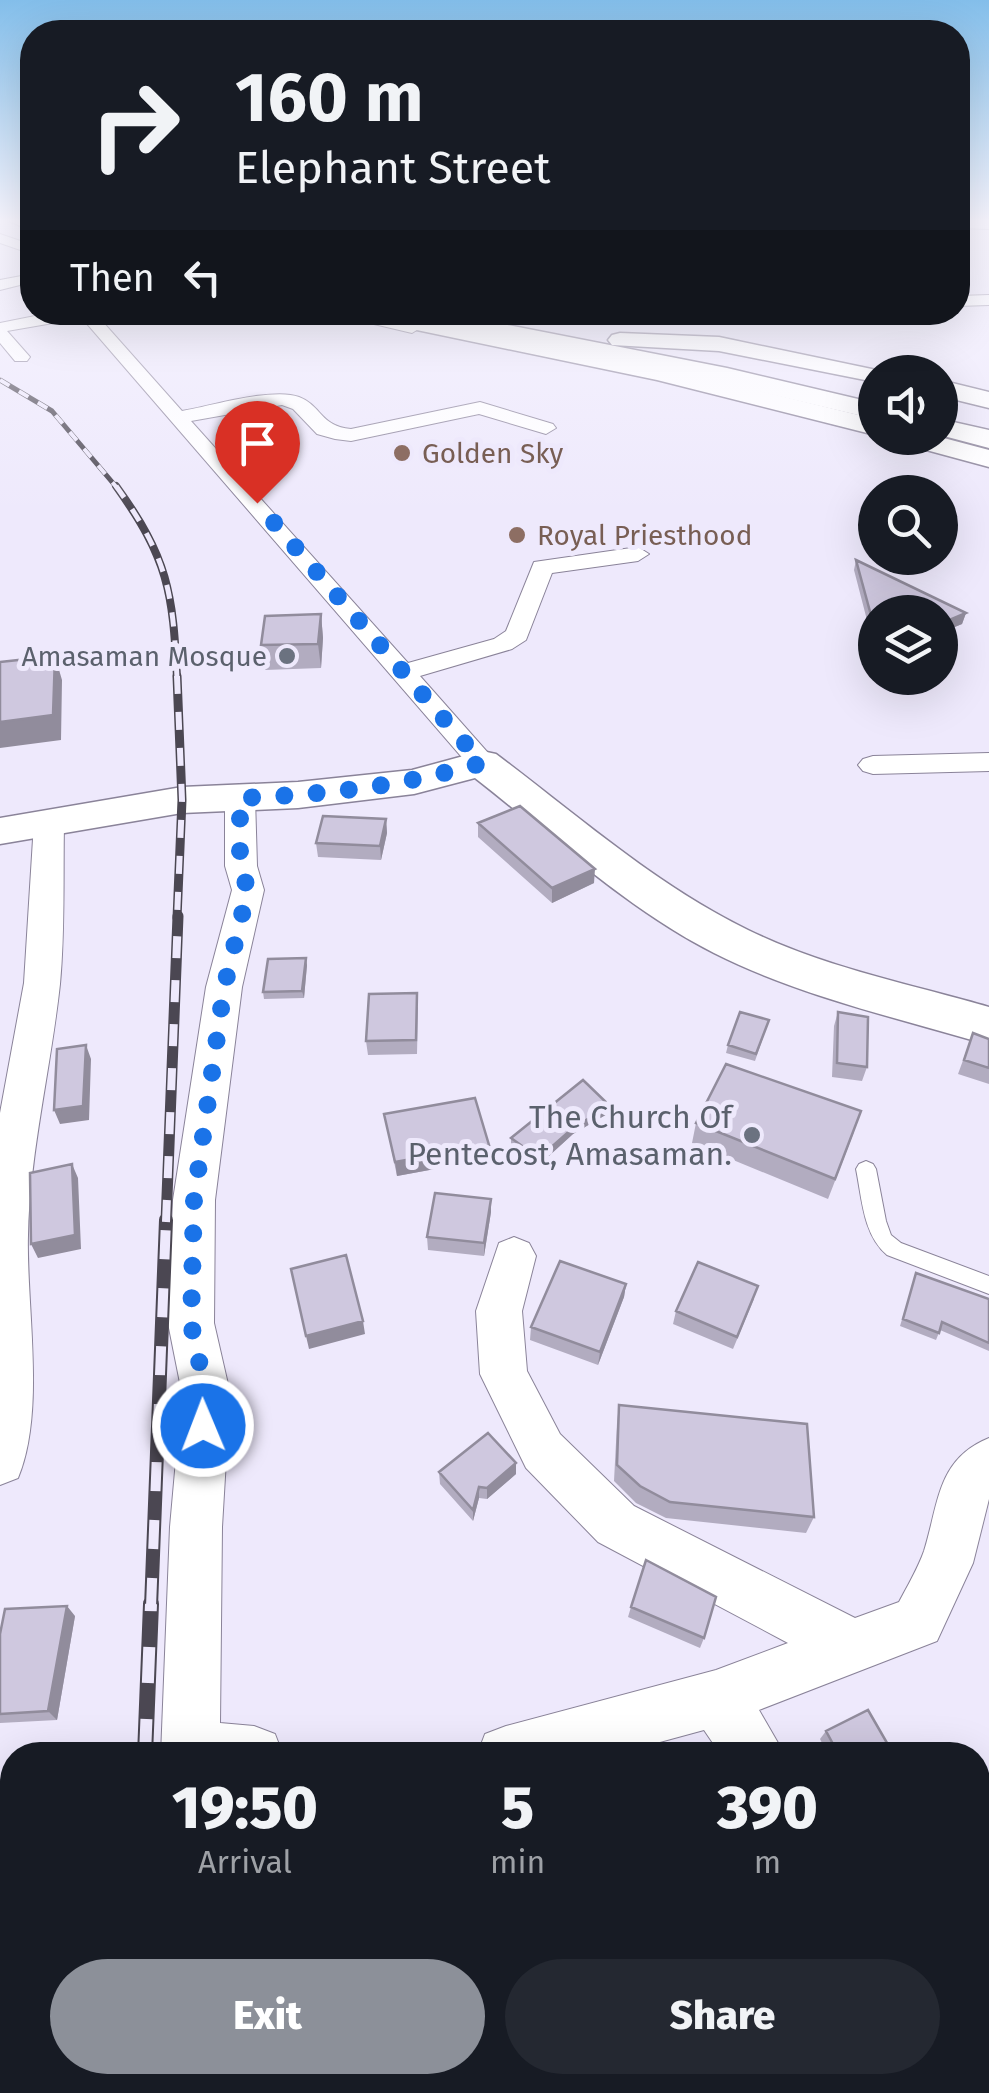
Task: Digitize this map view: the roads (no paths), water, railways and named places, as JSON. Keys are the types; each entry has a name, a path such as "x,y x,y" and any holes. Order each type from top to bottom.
{"highway":[{"path":"469,325 727,376 858,407"},
{"path":"564,325 608,340 858,391"},
{"path":"958,413 989,420"},
{"path":"958,431 989,439"}],"main road":[{"path":"426,325 693,381 858,423"},
{"path":"608,340 719,344 858,372"},
{"path":"958,392 989,400"},
{"path":"958,450 989,459"},
{"path":"0,831 182,800 316,794 414,782 482,763 674,909 733,944 821,976 989,1026"}],"street":[{"path":"97,325 482,763"},
{"path":"394,325 653,378 693,381"},
{"path":"0,331 21,357"},
{"path":"180,417 282,399 298,402 319,428 334,435 351,436 480,408 546,428"},
{"path":"404,672 503,644 516,635 534,579 542,567 638,554"},
{"path":"874,764 989,762"},
{"path":"190,1742 196,1527 206,1393 191,1324 194,1200 224,988 248,890 240,866 240,798"},
{"path":"0,1462 9,1372 6,1234 20,1067 42,983 49,822"},
{"path":"514,1256 499,1311 504,1374 543,1451 616,1524 853,1647"},
{"path":"554,1742 716,1698 918,1622 947,1564 968,1482 989,1462"},
{"path":"716,1698 747,1742"}],"lane":[{"path":"866,1169 883,1240 894,1249 989,1285"}],"railway":[{"path":"0,380 52,411 118,489"},
{"path":"116,486 147,534 164,577 170,598 177,678"},
{"path":"177,676 182,800 177,918"},
{"path":"166,1222 178,916"},
{"path":"151,1607 166,1220"},
{"path":"146,1742 151,1604"}],"place":[{"name":"Golden Sky","path":"402,453"},
{"name":"Royal Priesthood","path":"517,535"},
{"name":"Amasaman Mosque","path":"287,656"},
{"name":"The Church Of Pentecost, Amasaman.","path":"752,1135"}]}
